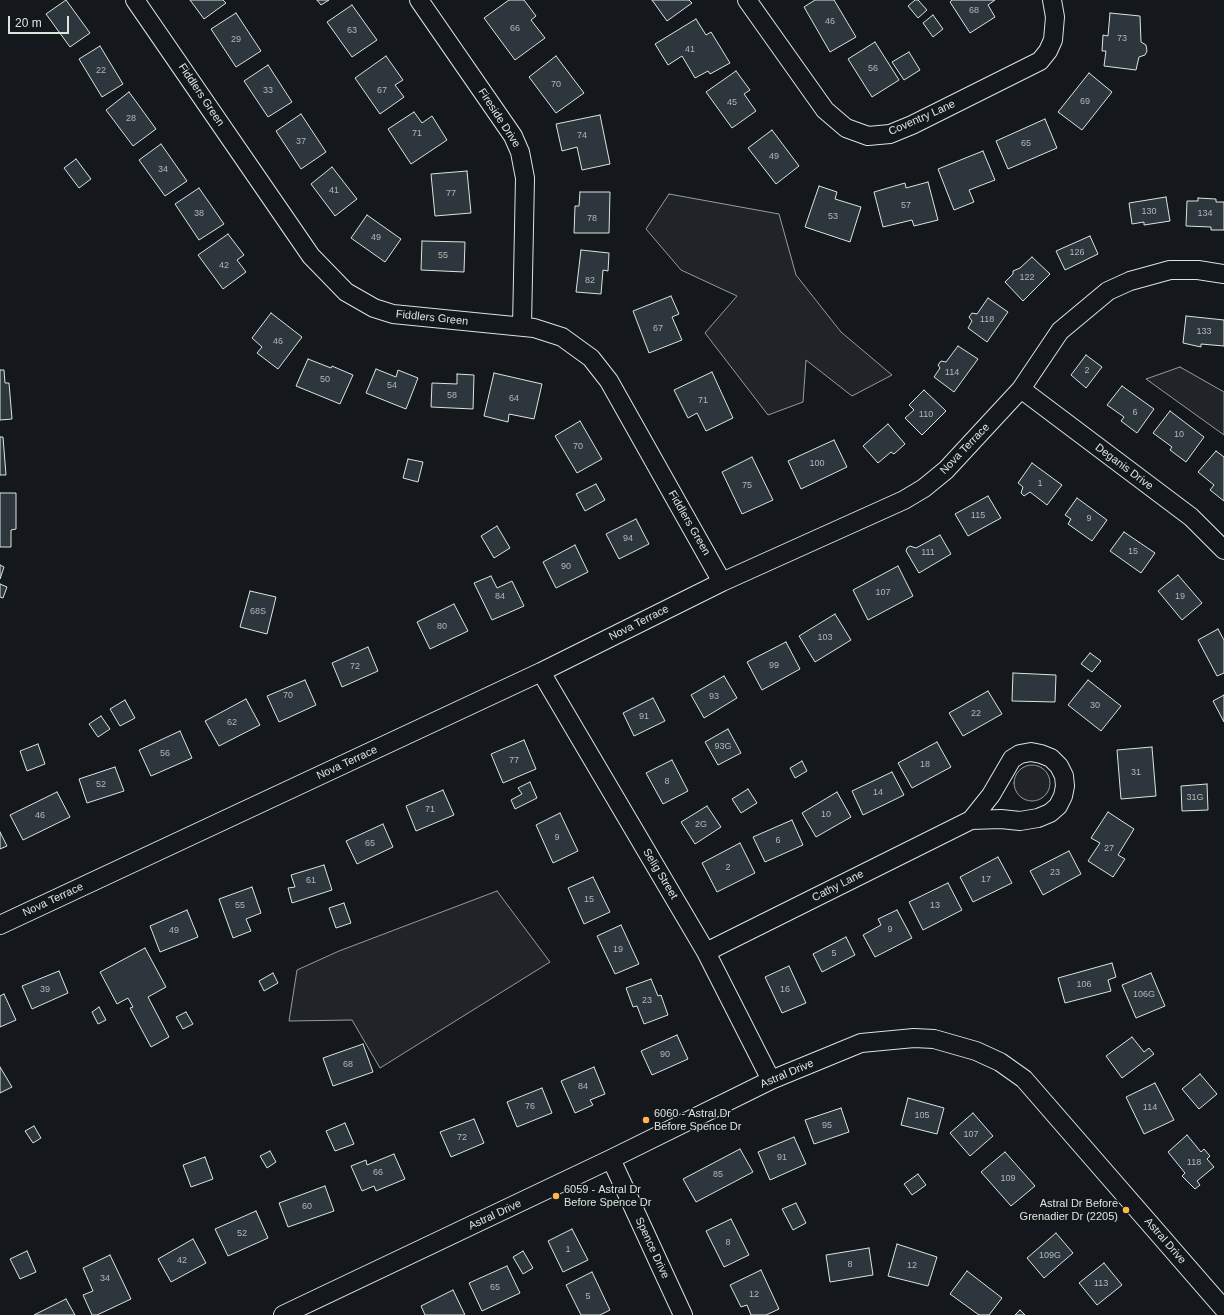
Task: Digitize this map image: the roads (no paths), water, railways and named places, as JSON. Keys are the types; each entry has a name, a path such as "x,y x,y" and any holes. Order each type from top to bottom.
{"street":[{"name":"Fiddlers Green","path":"135,0 311,256 342,288 363,303 393,314 522,326 549,332 562,337 586,354 599,367 609,381 722,582"},
{"name":"Fireside Drive","path":"419,0 513,136 521,156 525,178 522,326"},
{"name":"Coventry Lane","path":"747,0 825,110 840,124 868,136 890,134 912,125 1040,61 1048,51 1053,40 1055,17 1052,0"},
{"name":"Nova Terrace","path":"0,925 541,672 722,582 918,492 946,470 1021,389 1060,332 1108,291 1130,281 1170,270 1204,271 1224,274"},
{"name":"Deganis Drive","path":"1021,389 1191,517 1224,550"},
{"name":"Selig Street","path":"541,672 706,952 770,1080"},
{"name":"Cathy Lane","path":"706,952 971,820 1001,819 1020,821 1038,818 1050,813 1058,806 1063,796 1064,781 1059,766 1051,758 1042,754 1031,752 1020,754 1012,759 991,795 971,820"},
{"name":"Astral Drive","path":"283,1315 611,1159 770,1080 861,1043 891,1039 934,1039 976,1051 1000,1062 1028,1084 1224,1309"},
{"name":"Spence Drive","path":"611,1159 682,1315"}],"place":[{"name":"6060 - Astral Dr Before Spence Dr","path":"646,1120"},
{"name":"6059 - Astral Dr Before Spence Dr","path":"556,1196"},
{"name":"Astral Dr Before Grenadier Dr (2205)","path":"1126,1210"}]}
